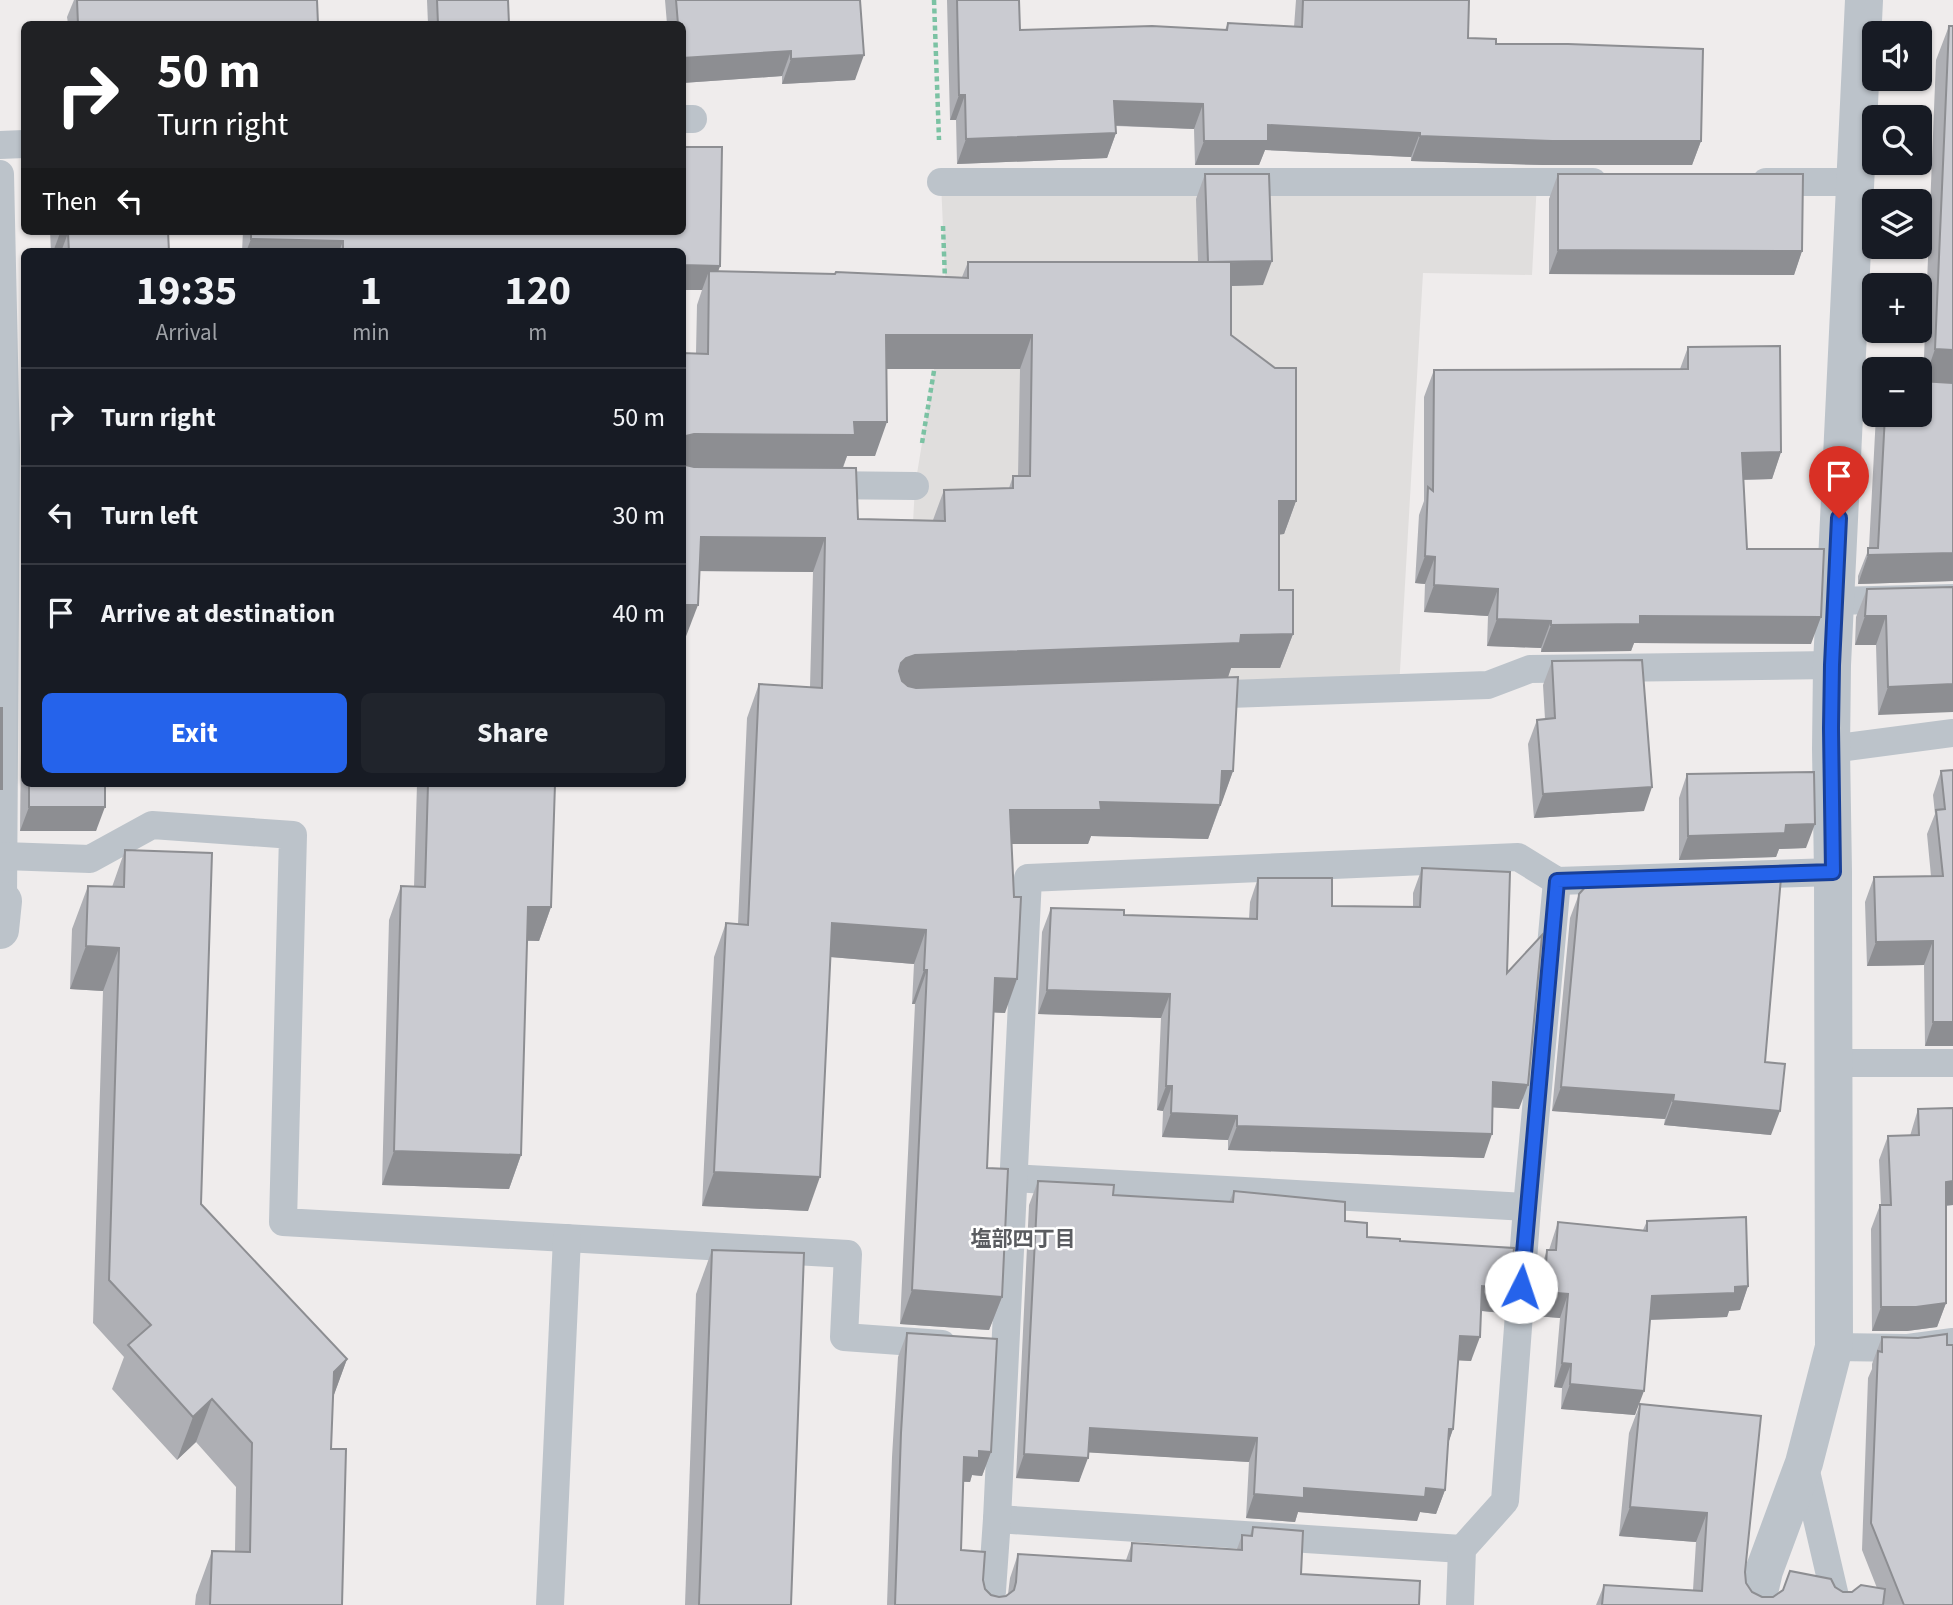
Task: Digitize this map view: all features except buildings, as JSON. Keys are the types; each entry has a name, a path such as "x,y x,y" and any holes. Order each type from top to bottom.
{"street":[{"path":"1756,1605 1763,1571 1804,1463 1834,1347 1832,665 1864,0"}],"lane":[{"path":"0,145 21,144"},
{"path":"0,174 9,463 2,737 1,916"},
{"path":"941,182 1620,182"},
{"path":"1744,182 1855,182"},
{"path":"792,485 915,486"},
{"path":"1835,601 1953,598"},
{"path":"1174,696 1488,685 1530,669 1832,665"},
{"path":"1831,750 1953,733"},
{"path":"3,856 90,859 152,825 293,835 283,1222 848,1254 844,1337 982,1346"},
{"path":"991,1605 997,1519 982,1346 1012,1178 1028,878 1518,857 1557,881 1833,872"},
{"path":"1460,1605 1462,1549 1505,1501 1527,1207 1557,881"},
{"path":"1834,1063 1953,1063"},
{"path":"1012,1178 1527,1207"},
{"path":"550,1605 567,1238"},
{"path":"1834,1347 1908,1348 1953,1342"},
{"path":"1804,1463 1837,1605"},
{"path":"997,1519 1462,1549"}],"path":[{"path":"934,0 946,284"},
{"path":"915,486 935,364"}],"shaded area":[{"path":"941,182 1537,182 1532,275 1423,273 1399,688 903,705 915,486 946,296"}],"district":[{"name":"塩部四丁目","path":"1023,1239"}],"route":[{"path":"1521,1287 1557,881 1833,872 1832,665 1839,518"}]}
